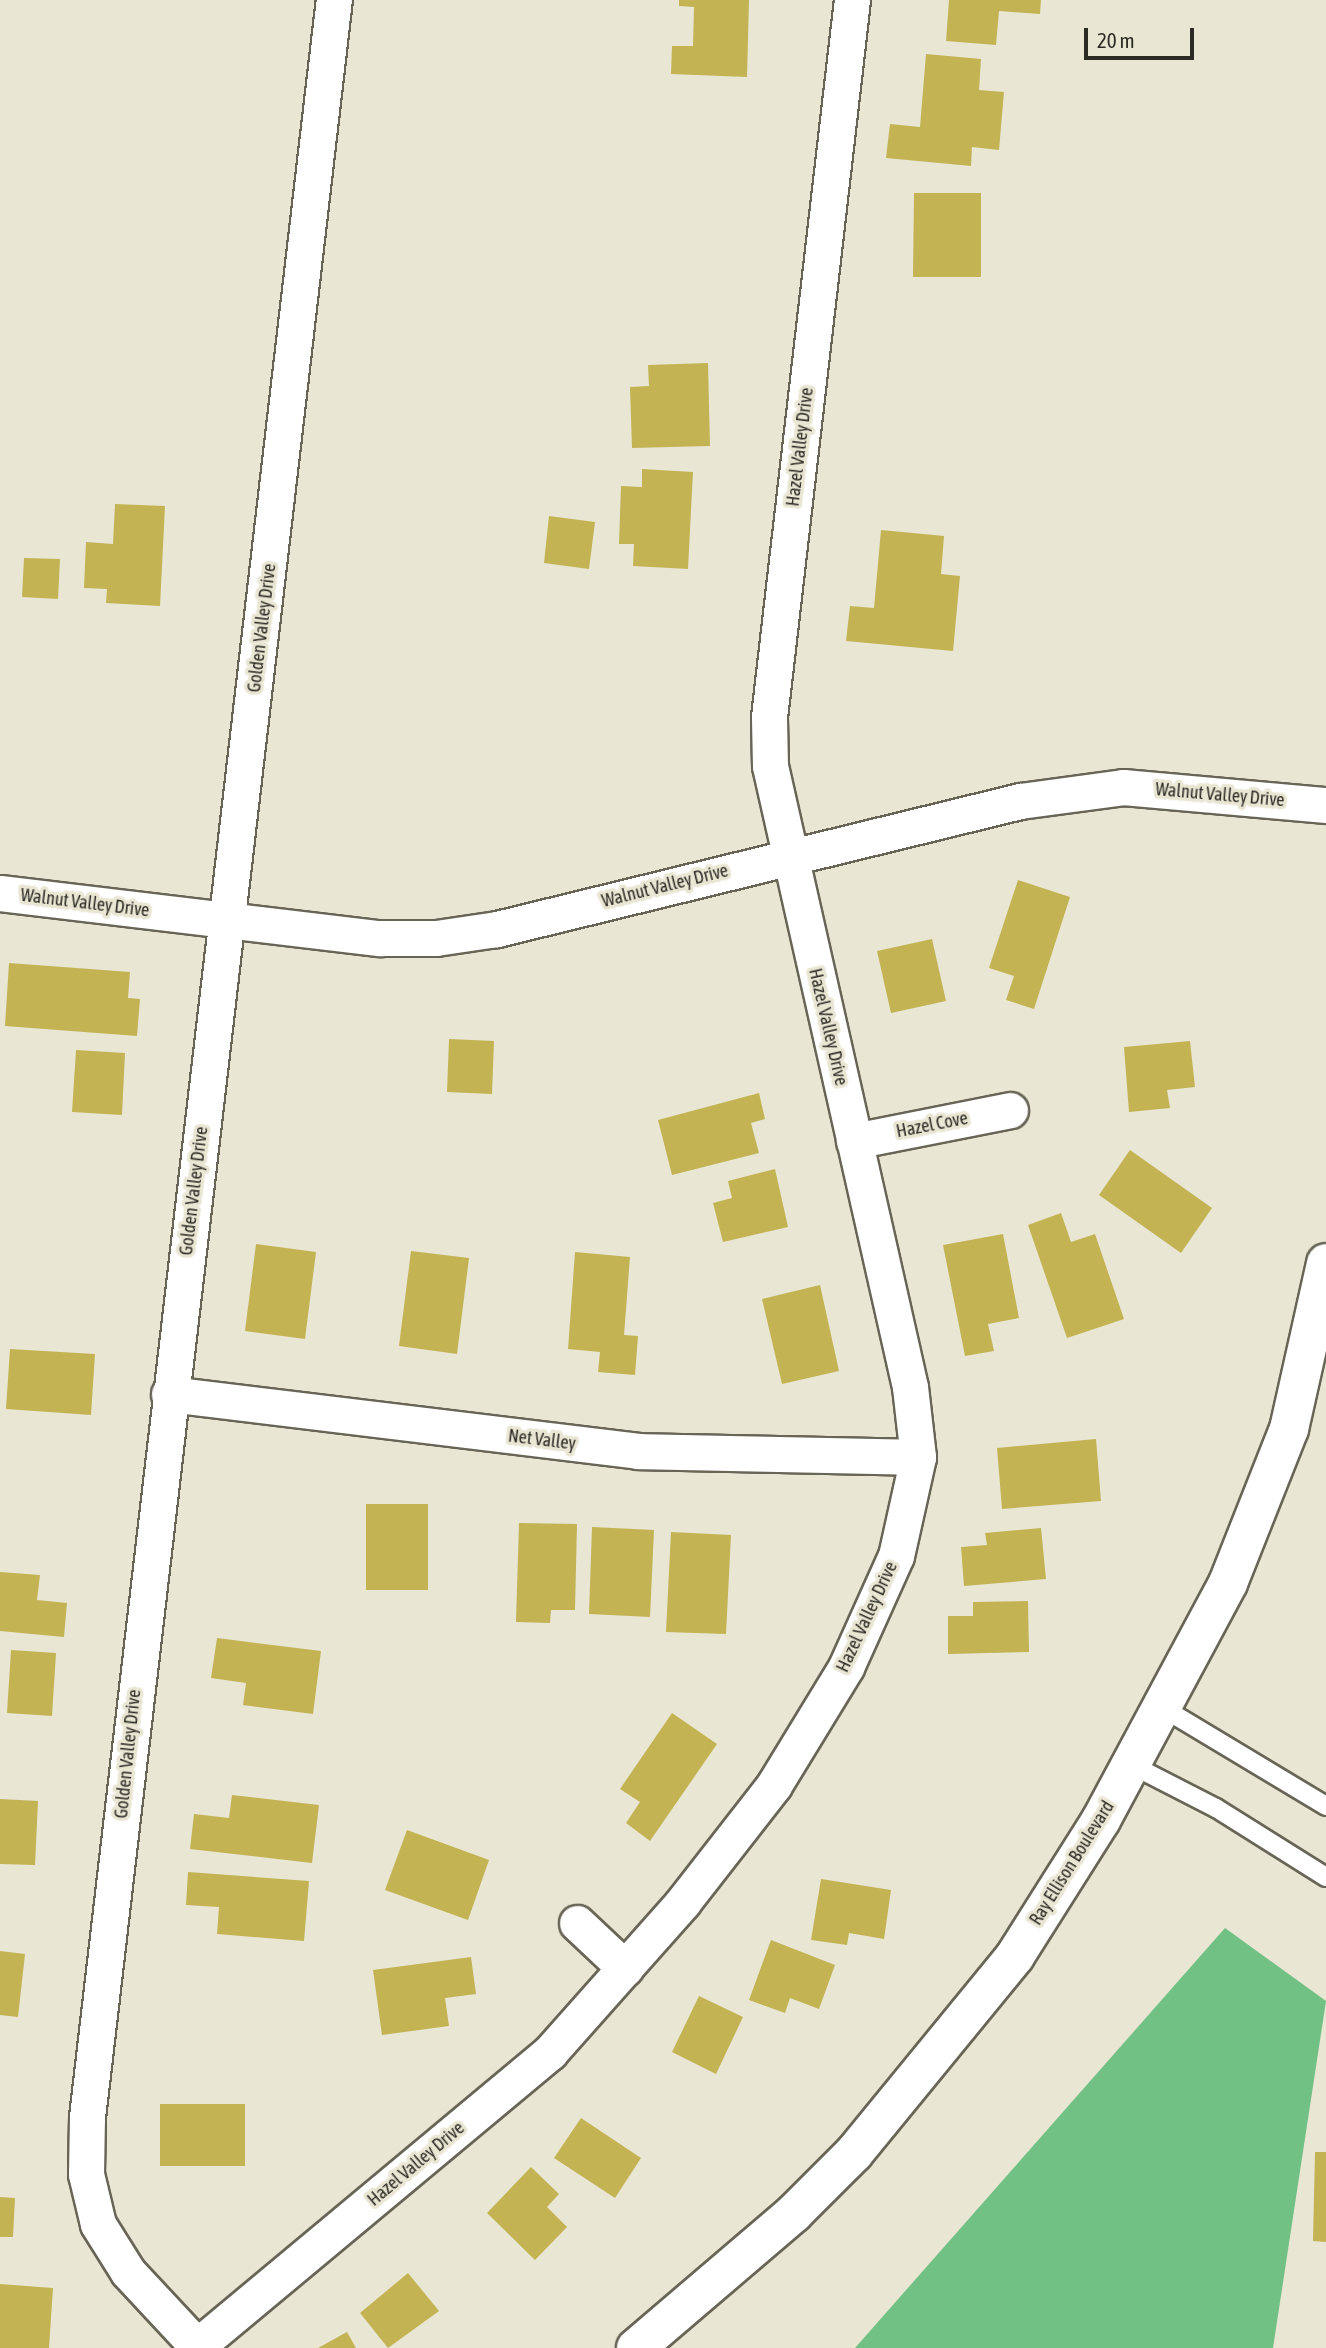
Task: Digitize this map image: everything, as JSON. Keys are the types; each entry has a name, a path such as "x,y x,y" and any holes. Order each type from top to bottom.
{"main road":[{"name":"Ray Ellison Boulevard","path":"636,2348 794,2213 854,2152 1015,1956 1163,1708 1262,1504 1289,1429 1326,1263"}],"street":[{"name":"Golden Valley Drive","path":"196,2347 128,2272 98,2224 86,2174 169,1394 229,920 334,0"},
{"name":"Hazel Valley Drive","path":"196,2347 550,2052 625,1968 774,1785 846,1667 896,1556 918,1457 910,1387 770,766 769,717 852,0"},
{"name":"Walnut Valley Drive","path":"0,893 380,938 436,938 497,929 788,855 1020,801 1123,787 1326,805"},
{"name":"Hazel Cove","path":"854,1141 1010,1110"},
{"name":"Net Valley","path":"169,1394 638,1451 918,1457"},
{"path":"577,1923 625,1968"}],"lane":[{"path":"1163,1708 1326,1806"},
{"path":"1130,1764 1216,1808 1326,1877"}],"green space":[{"path":"1225,1928 1326,2001 1273,2348 855,2348"}],"building":[{"path":"679,0 749,0 747,77 671,74 672,46 693,46 694,7 679,6"},
{"path":"949,0 1041,0 1040,14 999,11 996,45 946,41"},
{"path":"926,54 981,59 979,90 1004,92 999,150 972,147 971,166 886,158 890,124 920,127"},
{"path":"914,193 981,193 981,277 913,277"},
{"path":"708,363 710,446 632,448 630,387 649,386 648,365"},
{"path":"642,469 693,472 688,569 633,566 634,544 619,544 621,486 642,487"},
{"path":"115,504 165,506 160,606 106,603 107,589 84,588 86,542 113,544"},
{"path":"549,516 595,522 589,569 544,563"},
{"path":"881,530 944,536 941,574 960,576 953,651 846,641 850,606 874,608"},
{"path":"24,558 60,559 58,599 22,597"},
{"path":"1018,880 1070,897 1034,1009 1006,1000 1014,976 989,968"},
{"path":"932,939 946,1001 891,1013 877,951"},
{"path":"9,963 130,972 128,998 140,999 137,1036 5,1026"},
{"path":"449,1039 494,1041 492,1094 447,1092"},
{"path":"1190,1041 1195,1087 1167,1090 1170,1108 1129,1112 1124,1047"},
{"path":"76,1050 125,1053 122,1115 72,1112"},
{"path":"759,1093 765,1119 751,1123 759,1153 672,1175 658,1120"},
{"path":"1130,1150 1212,1208 1181,1253 1099,1195"},
{"path":"775,1169 788,1227 723,1242 713,1203 732,1198 728,1181"},
{"path":"1061,1213 1071,1242 1095,1234 1124,1319 1067,1338 1028,1225"},
{"path":"1003,1234 1019,1318 988,1324 994,1351 965,1356 943,1245"},
{"path":"256,1244 316,1252 305,1339 245,1331"},
{"path":"411,1251 469,1258 457,1354 399,1346"},
{"path":"575,1252 630,1257 624,1335 638,1336 635,1375 598,1372 600,1352 568,1349"},
{"path":"820,1285 839,1371 782,1384 762,1299"},
{"path":"10,1349 95,1354 91,1415 6,1409"},
{"path":"1096,1439 1101,1501 1002,1509 997,1448"},
{"path":"366,1504 428,1504 428,1590 366,1590"},
{"path":"519,1523 577,1524 575,1610 551,1610 550,1623 516,1622"},
{"path":"592,1527 654,1530 650,1617 589,1614"},
{"path":"1041,1528 1046,1579 964,1586 961,1547 987,1545 985,1533"},
{"path":"671,1532 731,1535 726,1634 666,1632"},
{"path":"0,1572 40,1575 37,1600 67,1603 64,1637 0,1631"},
{"path":"1028,1601 1029,1652 948,1654 948,1616 973,1616 973,1602"},
{"path":"217,1638 321,1651 313,1714 243,1705 246,1683 211,1678"},
{"path":"11,1650 56,1653 52,1716 7,1713"},
{"path":"672,1713 717,1744 650,1841 626,1823 640,1802 620,1789"},
{"path":"232,1795 319,1805 312,1863 190,1849 194,1814 229,1818"},
{"path":"0,1799 38,1801 35,1865 0,1864"},
{"path":"407,1830 489,1860 468,1920 385,1890"},
{"path":"188,1872 309,1881 304,1941 217,1934 219,1907 186,1905"},
{"path":"821,1879 891,1890 884,1939 849,1933 847,1945 811,1940"},
{"path":"771,1940 835,1965 819,2009 790,1998 785,2013 749,2000"},
{"path":"0,1951 25,1954 18,2017 0,2015"},
{"path":"471,1957 476,1994 445,1998 449,2026 382,2035 373,1970"},
{"path":"699,1996 743,2017 716,2074 672,2052"},
{"path":"160,2104 245,2104 245,2166 160,2166"},
{"path":"581,2118 641,2158 615,2198 554,2158"},
{"path":"1315,2152 1326,2152 1326,2242 1313,2241"},
{"path":"531,2167 559,2194 547,2207 567,2227 535,2260 487,2213"},
{"path":"0,2197 15,2198 13,2237 0,2237"},
{"path":"408,2273 439,2311 388,2348 360,2313"},
{"path":"0,2284 53,2288 49,2348 0,2348"},
{"path":"347,2332 356,2348 318,2348"}]}
